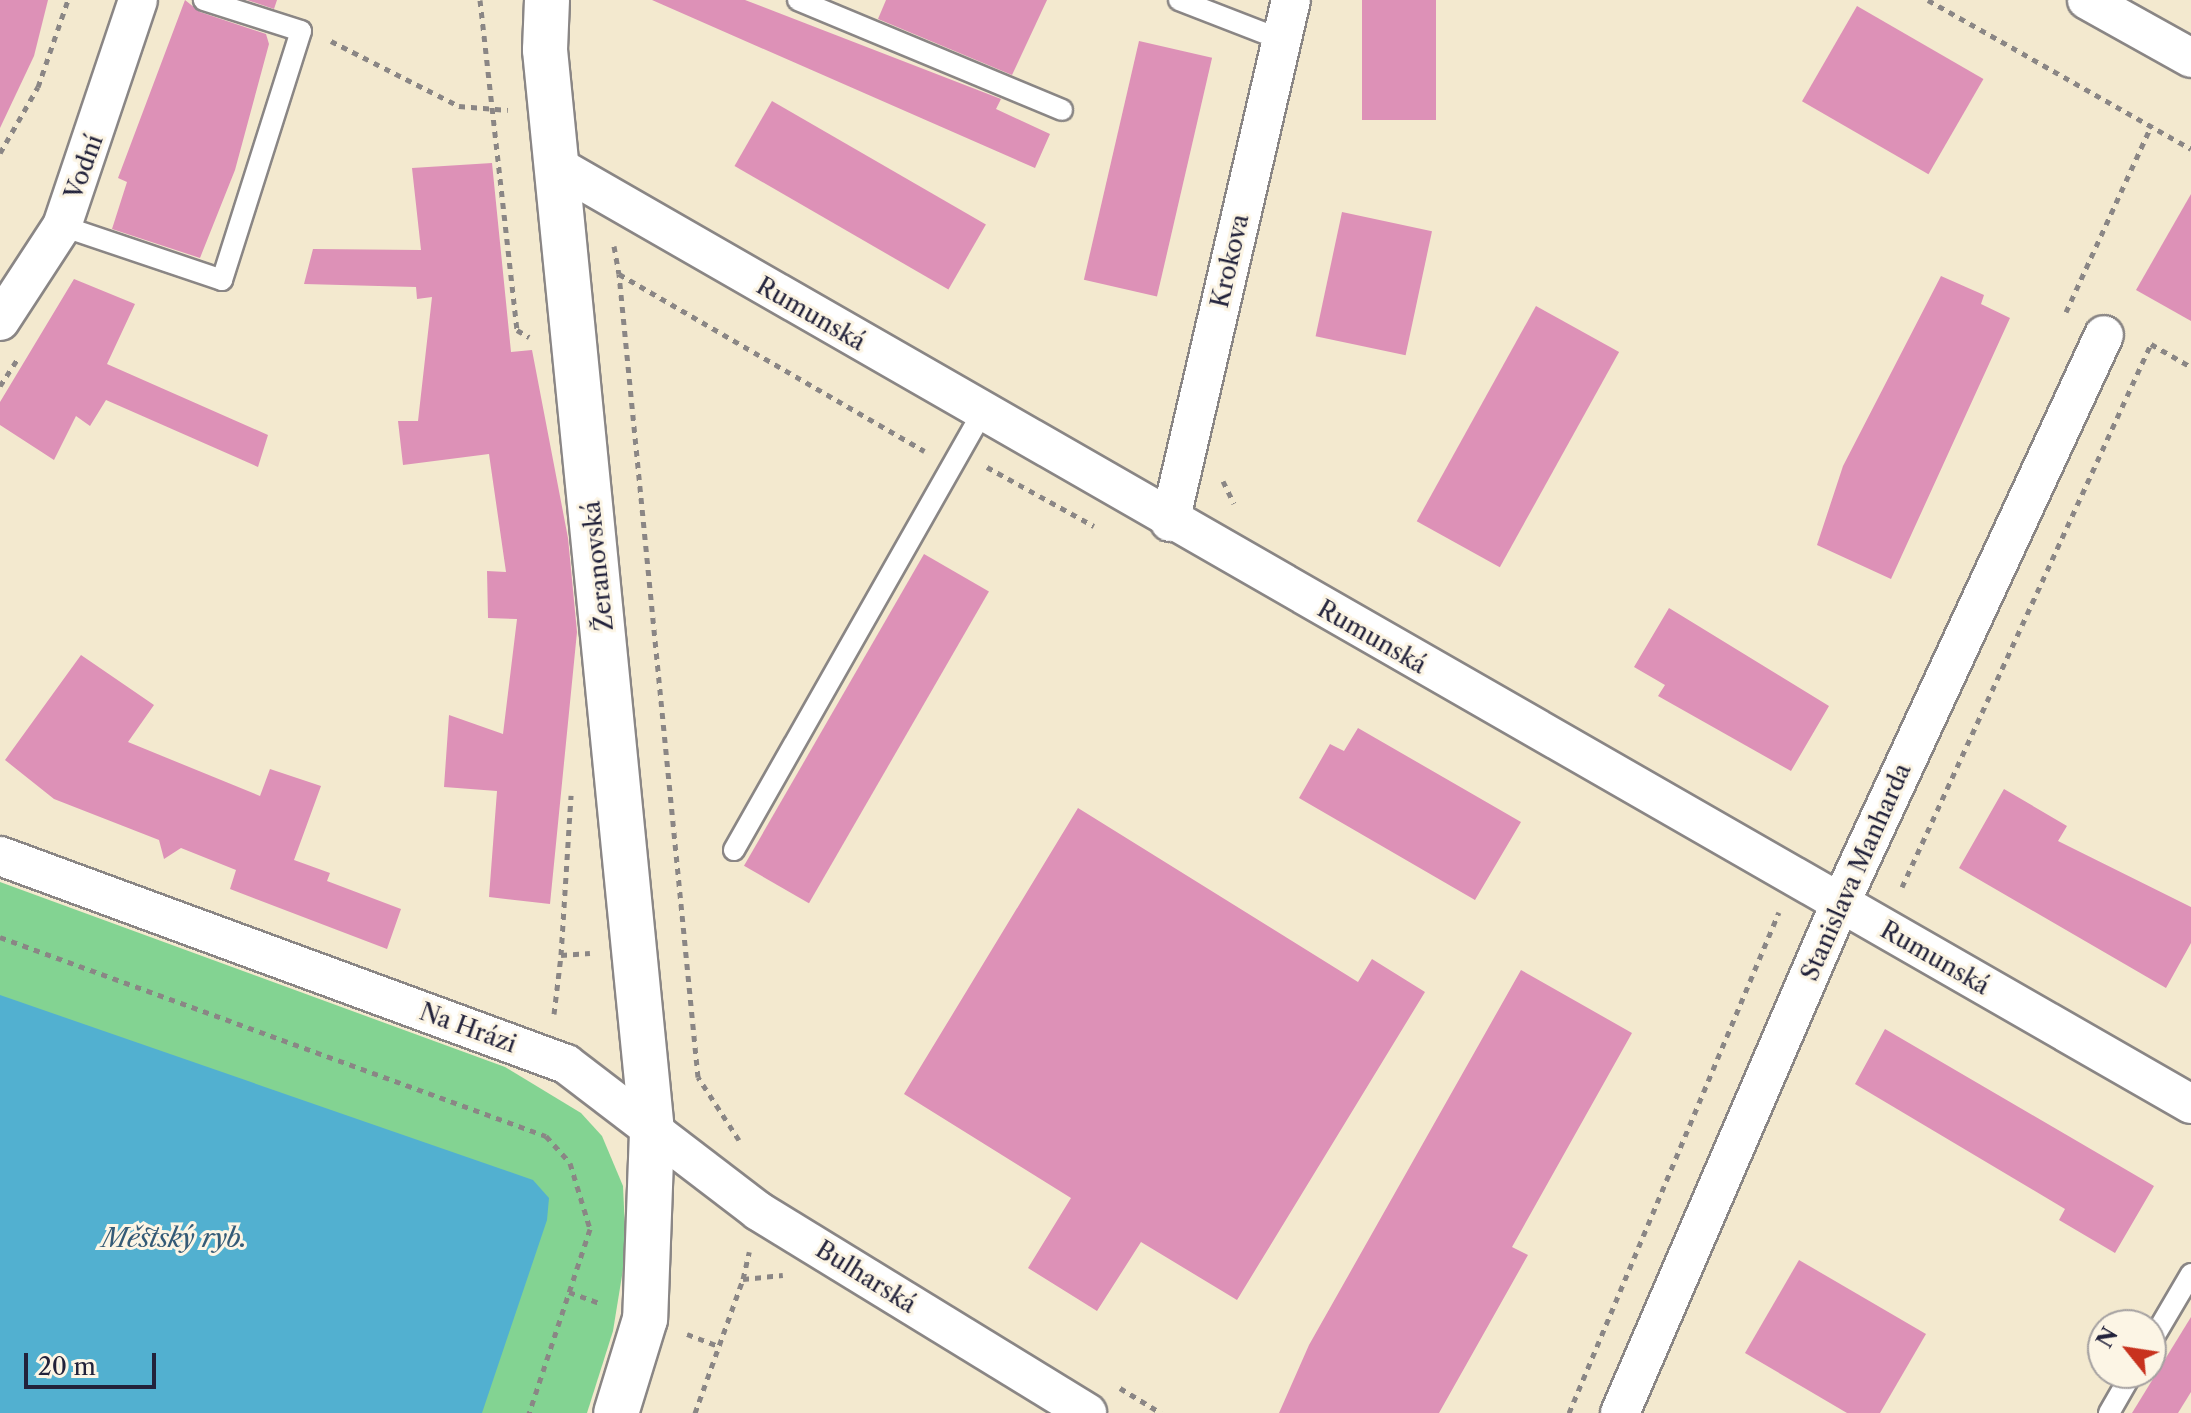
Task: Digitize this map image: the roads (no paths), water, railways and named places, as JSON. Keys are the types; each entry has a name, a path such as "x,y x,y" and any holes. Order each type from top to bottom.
{"street":[{"name":"Vodní","path":"0,321 62,226 138,0"},
{"name":"Žeranovská","path":"547,0 551,107 652,1132"},
{"name":"Krokova","path":"1170,522 1291,0"},
{"path":"2087,0 2191,58"},
{"name":"Rumunská","path":"557,166 1170,522 2191,1104"},
{"name":"Stanislava Manharda","path":"1620,1413 1840,904 2104,335"},
{"name":"Na Hrázi","path":"0,856 566,1064 652,1132"},
{"path":"616,1413 645,1319 652,1132"},
{"name":"Bulharská","path":"652,1132 758,1211 1087,1413"}],"lane":[{"path":"62,226 222,280 301,31 204,0"},
{"path":"798,0 1062,110"},
{"path":"1179,0 1282,40"},
{"path":"734,850 982,413"},
{"path":"2167,1315 2191,1274"},
{"path":"2109,1413 2123,1389"}],"water":[{"name":"Městský ryb.","path":"0,995 533,1180 549,1198 547,1220 482,1413 0,1413"}]}
